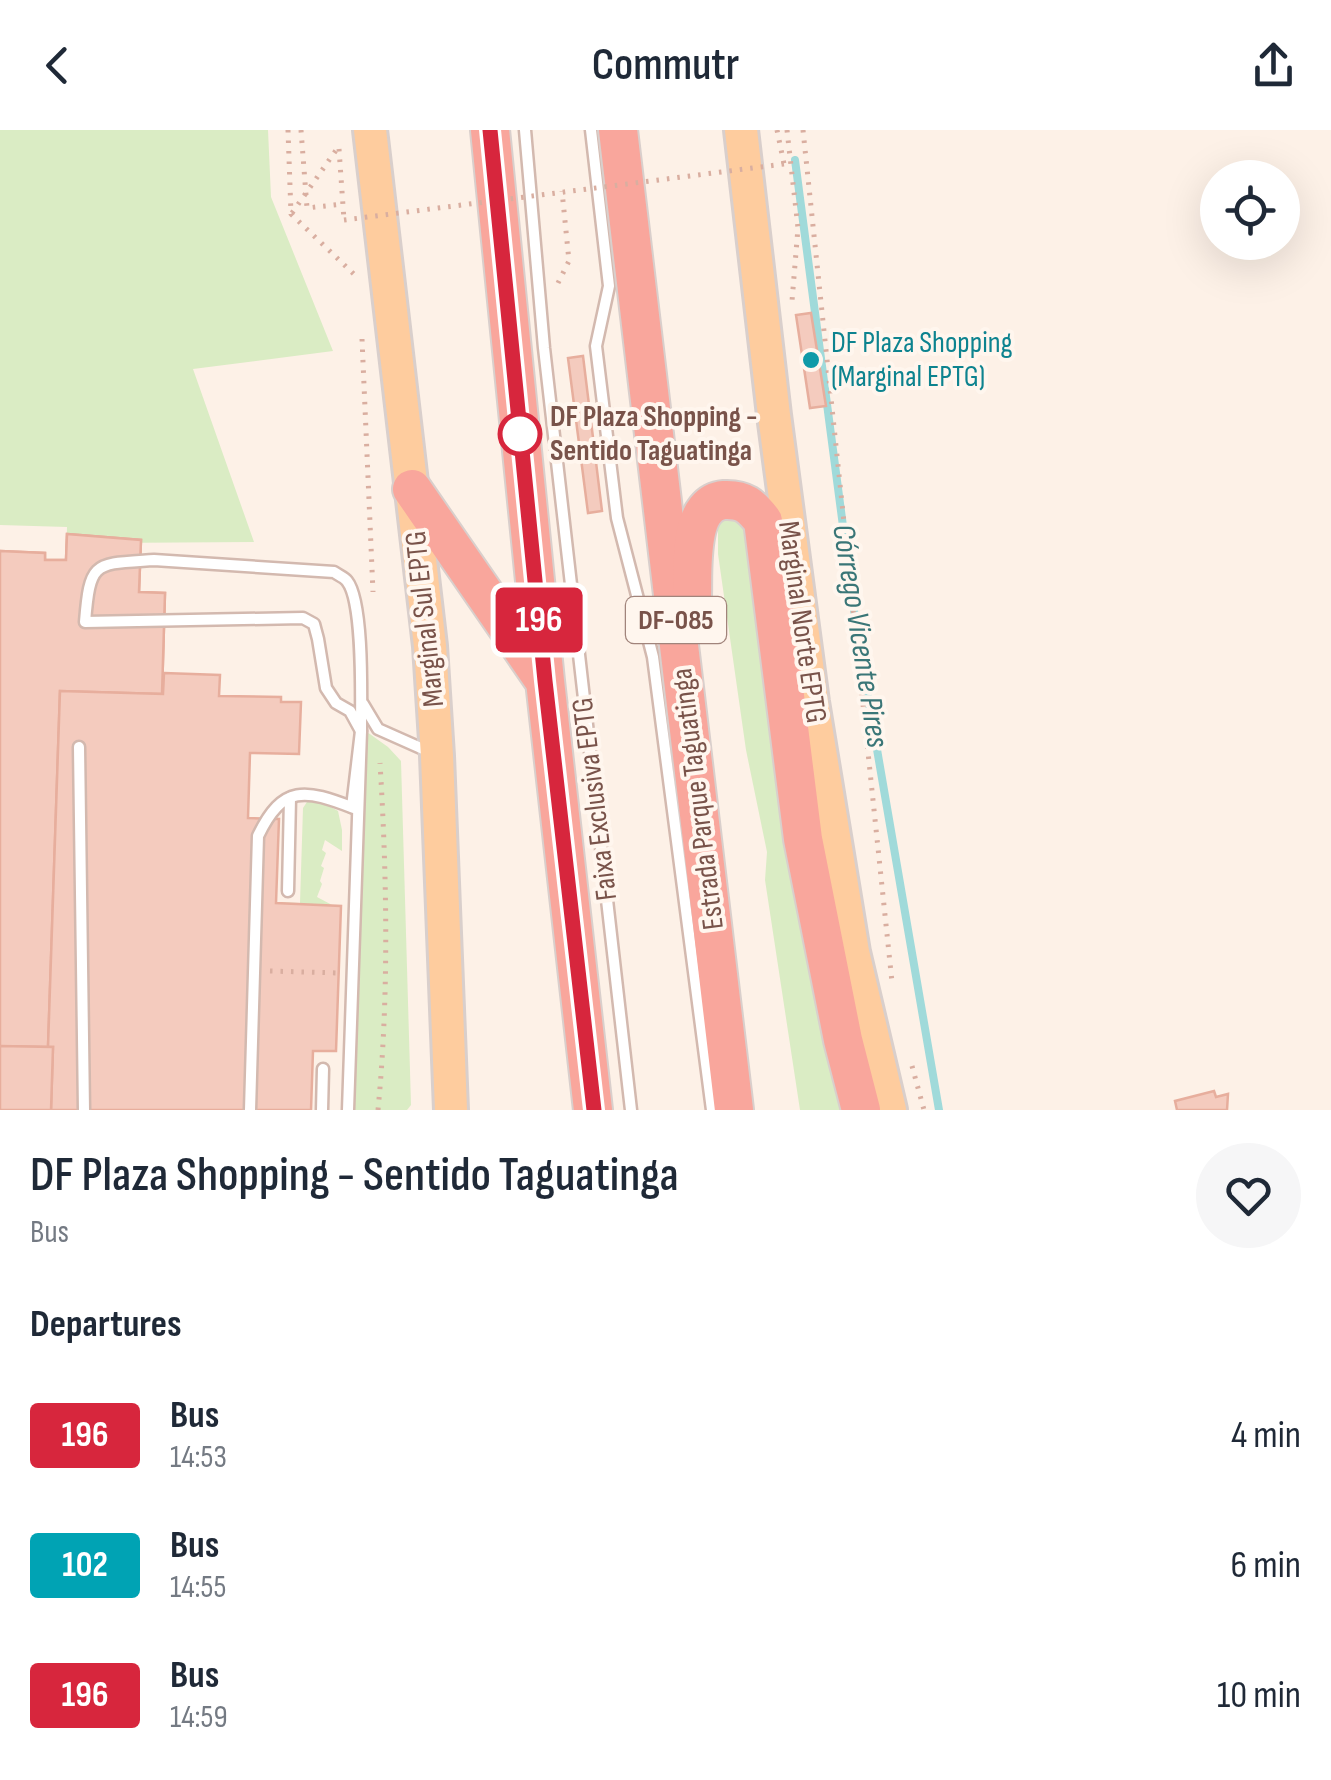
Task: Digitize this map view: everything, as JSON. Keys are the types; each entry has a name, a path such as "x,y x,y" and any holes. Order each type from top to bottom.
{"highway":[{"path":"490,130 545,681 594,1110"},
{"name":"Estrada Parque Taguatinga","path":"618,130 734,1110"},
{"path":"412,489 545,681"},
{"path":"687,710 695,530 716,501 749,503 763,521 804,839 843,1040 861,1110"}],"main road":[{"name":"Marginal Sul EPTG","path":"370,130 430,646 450,1110"},
{"name":"Marginal Norte EPTG","path":"740,130 812,702 853,952 890,1110"}],"lane":[{"name":"Faixa Exclusiva EPTG","path":"525,130 544,348 631,1110"},
{"path":"591,130 609,286 596,346 617,518 653,657 712,1110"},
{"path":"348,1110 362,701 358,626 347,581 334,572 154,560 112,562 97,570 88,584 85,622 303,618 314,624 326,688 336,703 350,711 360,731"},
{"path":"362,701 378,729 437,756"},
{"path":"79,746 84,1110"},
{"path":"250,1110 258,836 281,802 298,795 318,794 356,808"},
{"path":"288,892 290,798"},
{"path":"322,1110 323,1069"}],"path":[{"path":"288,130 291,214 360,280"},
{"path":"302,130 307,208 343,204"},
{"path":"291,214 339,146 344,220 784,164 777,130"},
{"path":"787,130 798,228 791,311"},
{"path":"803,130 894,999"},
{"path":"790,151 805,150"},
{"path":"562,191 568,260"},
{"path":"362,338 374,609"},
{"path":"378,729 384,924 378,1110"},
{"path":"268,971 343,973"},
{"path":"909,1054 924,1110"}],"green space":[{"path":"0,130 268,130 271,197 333,351 193,369 254,542 104,543 66,565 67,527 0,525"},
{"path":"724,514 745,514 850,1110 800,1110 765,880 767,852 746,750 718,554 718,527"},
{"path":"367,732 401,761 411,1105 407,1110 355,1110 353,1105"},
{"path":"313,800 338,811 342,830 342,851 325,840 322,884 317,897 334,906 270,966 275,902 300,903 303,808"}],"building":[{"name":"DF Plaza Shopping (Marginal EPTG)","path":"811,313 826,406 810,408 796,315"},
{"path":"583,356 602,511 588,513 568,358"},
{"path":"67,534 141,540 139,592 165,593 162,694 60,691 48,1047 0,1046 0,1033 6,1033 6,1009 0,1009 0,551 45,553 45,560 66,560"},
{"path":"67,534 141,540 139,592 165,593 162,694 60,691 48,1047 0,1046 0,551 45,553 45,560 66,560"},
{"path":"164,673 220,675 219,696 281,697 281,702 301,702 299,754 250,753 248,818 279,819 276,903 341,906 336,1051 313,1051 311,1110 51,1110 53,1047 48,1047 60,691 163,694"},
{"path":"0,1046 53,1047 51,1110 0,1110"},
{"path":"1214,1091 1216,1097 1228,1094 1227,1110 1177,1110 1175,1101"}],"waterway":[{"name":"Córrego Vicente Pires","path":"795,160 857,633 939,1110"}],"bus line":[{"name":"196","path":"490,130 545,681 594,1110"}],"place":[{"name":"DF Plaza Shopping (Marginal EPTG)","path":"811,360"},
{"name":"DF Plaza Shopping - Sentido Taguatinga","path":"520,434"}]}
